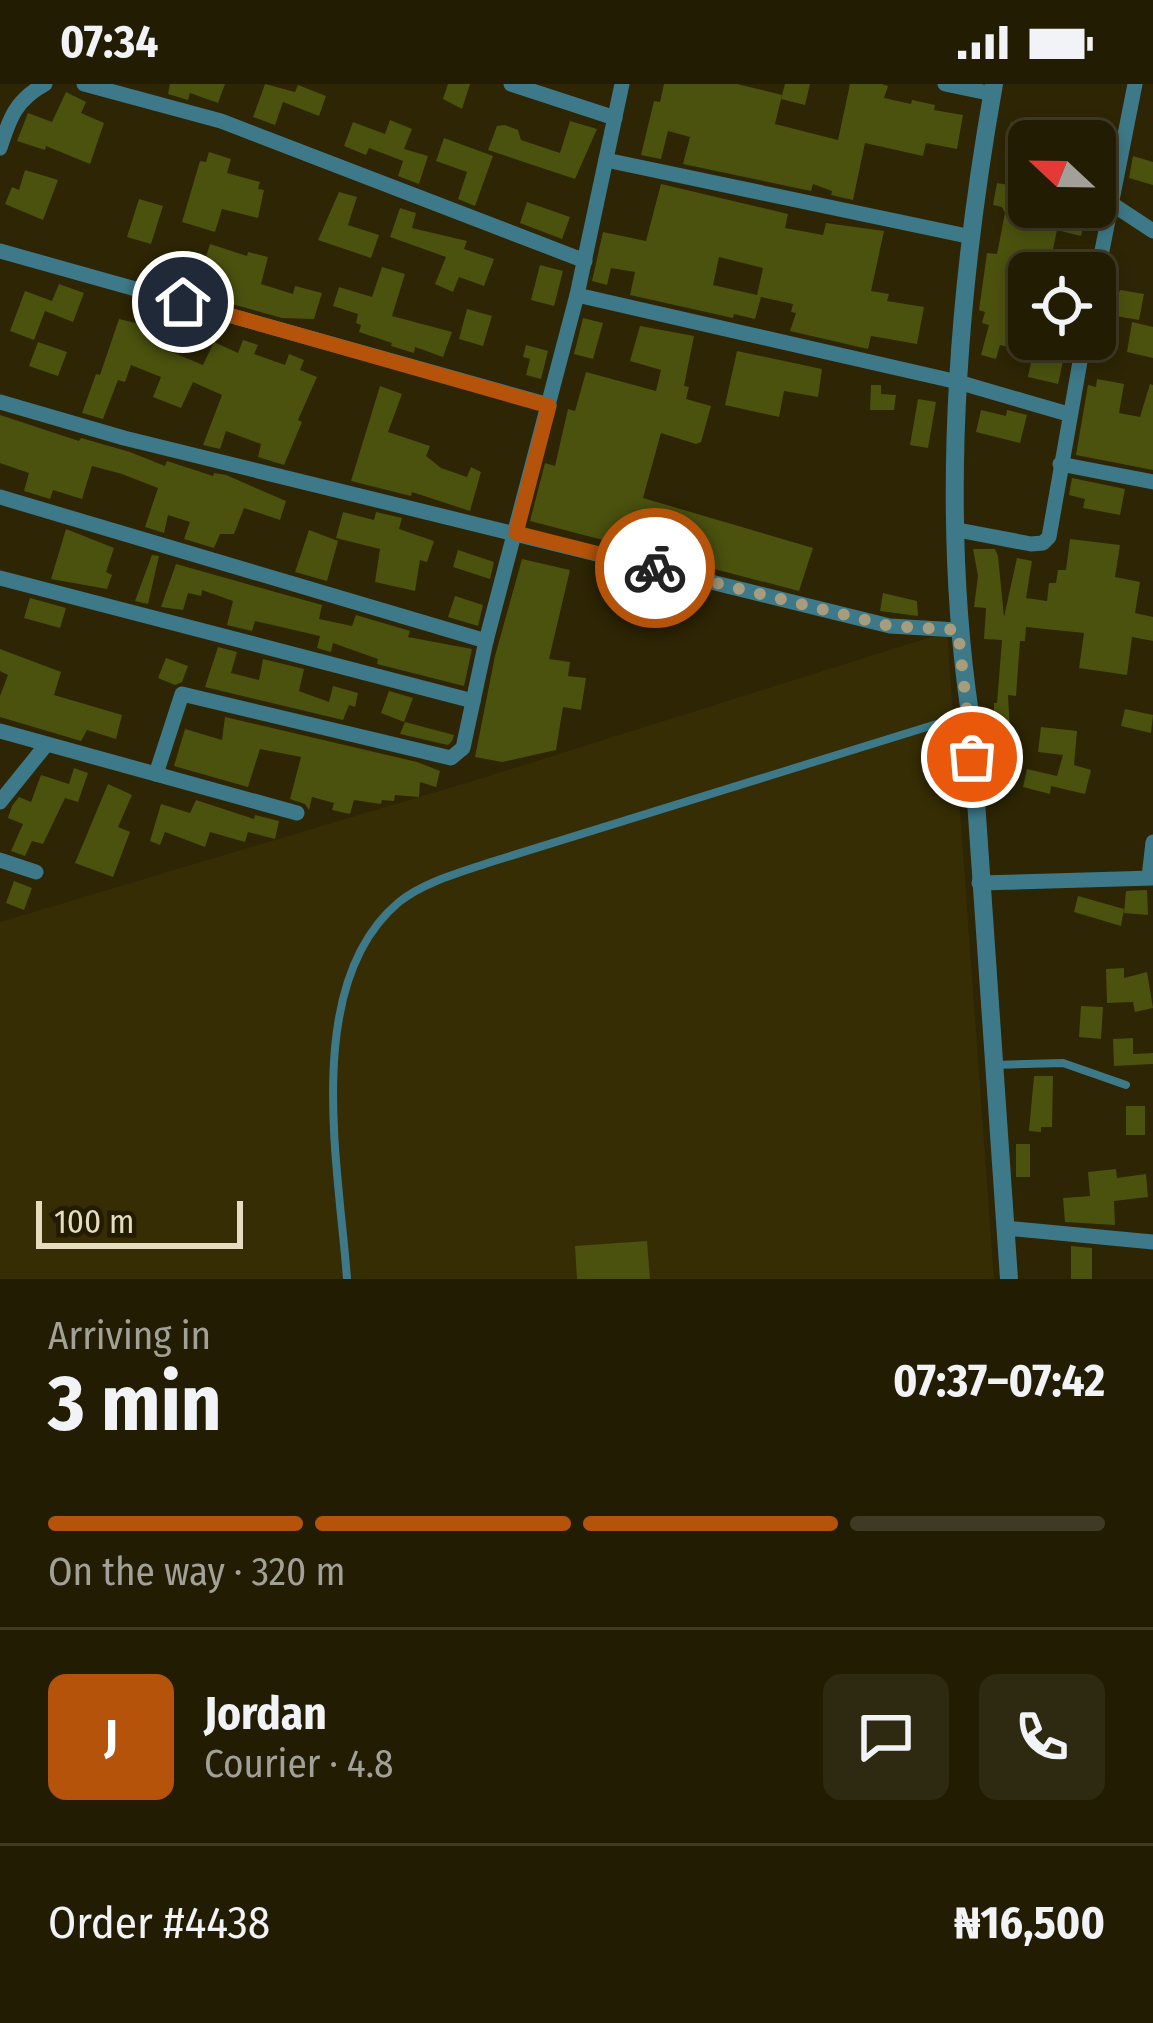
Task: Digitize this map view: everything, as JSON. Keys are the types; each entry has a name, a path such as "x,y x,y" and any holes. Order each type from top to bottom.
{"street":[{"path":"0,148 12,110 24,95 46,84"},
{"path":"84,84 221,122 585,261"},
{"path":"511,84 615,118"},
{"path":"155,774 182,694 451,758 463,748 578,295 622,84"},
{"path":"945,84 994,89 971,237 958,382 958,630 970,714 1010,1279"},
{"path":"1116,185 1136,84"},
{"path":"606,160 971,237"},
{"path":"1116,208 1153,231"},
{"path":"0,251 549,406"},
{"path":"578,295 958,382 1068,414"},
{"path":"958,530 1043,543 1049,536 1080,360"},
{"path":"0,402 124,438 890,626 958,630"},
{"path":"1060,464 1153,482"},
{"path":"0,497 487,641"},
{"path":"0,578 473,701"},
{"path":"0,731 298,813"},
{"path":"0,802 46,745"},
{"path":"979,883 1151,877 1153,842"},
{"path":"0,860 36,872"},
{"path":"1006,1228 1153,1242"}],"lane":[{"path":"346,1279 334,1046 345,988 369,933 401,900 491,862 970,714"},
{"path":"993,1065 1063,1064 1126,1085"}],"shaded area":[{"path":"947,632 994,1279 0,1279 0,922"}],"building":[{"path":"170,84 225,84 218,103 190,93 188,100 168,94"},
{"path":"265,84 295,92 298,85 326,96 319,116 283,102 275,125 253,117"},
{"path":"448,84 470,84 462,109 443,99"},
{"path":"664,84 737,84 782,95 775,124 838,140 850,84 882,84 888,86 884,98 911,104 912,100 963,115 957,149 926,143 923,156 865,143 853,200 813,184 811,191 683,164 690,137 668,131 661,159 641,155 654,101 660,102"},
{"path":"785,84 810,84 805,105 781,99"},
{"path":"66,92 86,102 81,113 104,123 90,164 46,146 45,150 17,141 28,113 52,122"},
{"path":"390,120 412,129 404,149 428,156 419,184 398,176 403,161 369,148 366,155 344,146 353,122 385,134"},
{"path":"570,121 597,129 575,179 488,150 497,126 505,125 518,130 521,140 560,153"},
{"path":"444,138 493,156 475,206 458,199 467,172 436,161"},
{"path":"209,152 231,159 227,173 260,182 258,189 264,190 258,218 222,209 215,232 182,222 200,161 206,162"},
{"path":"1133,156 1153,162 1153,185 1129,178"},
{"path":"25,170 58,180 43,220 5,204 12,187 19,190"},
{"path":"997,183 1008,185 1008,228 1083,228 1081,236 1057,230 1052,252 1008,252 1008,347 1000,345 996,359 981,355 989,325 982,323 985,312 979,310 987,253 997,254 1005,213 993,205"},
{"path":"661,184 788,214 785,228 823,235 826,223 884,231 871,291 889,294 887,301 924,307 917,344 871,336 868,349 790,331 796,313 791,312 793,304 761,297 755,319 630,295 635,272 611,268 607,285 592,281 603,232 646,241","holes":["719,257 763,268 757,295 713,285"]},
{"path":"339,192 357,197 348,225 379,235 371,258 318,240"},
{"path":"139,199 163,206 151,244 127,237"},
{"path":"527,202 570,217 562,239 520,223"},
{"path":"400,208 416,213 412,228 467,241 464,249 494,259 484,286 459,277 453,292 435,284 446,257 390,237"},
{"path":"210,244 247,256 248,252 268,257 261,284 293,294 295,286 322,293 314,319 282,318 232,304 234,297 214,291 216,284 199,279"},
{"path":"540,265 563,271 554,306 531,300"},
{"path":"382,267 405,274 392,316 452,332 443,357 415,347 414,353 359,332 358,314 333,306 339,287 372,297"},
{"path":"59,284 84,293 73,322 45,311 34,340 10,331 25,291 52,301"},
{"path":"1120,290 1144,294 1139,320 1116,316"},
{"path":"467,309 492,316 483,346 459,339"},
{"path":"154,314 172,321 162,348 203,365 214,342 238,353 243,340 258,345 254,354 285,365 289,354 304,360 300,370 317,377 284,465 258,457 261,444 226,431 220,449 203,445 222,395 193,382 181,408 153,397 161,377 131,365 125,382 118,380 103,419 82,413 119,319 149,326"},
{"path":"583,318 603,323 593,359 574,354"},
{"path":"1132,322 1153,327 1153,358 1127,352"},
{"path":"640,326 694,336 684,386 689,387 686,399 711,406 701,442 661,433 643,498 813,548 799,591 530,521 545,463 555,466 568,409 575,411 586,372 656,391 661,370 630,361"},
{"path":"38,342 67,352 58,376 29,366"},
{"path":"526,345 548,351 541,379 526,375 530,359 523,357"},
{"path":"737,351 822,369 818,397 784,391 779,417 725,405"},
{"path":"1032,360 1063,360 1058,384 1028,377"},
{"path":"1097,379 1124,384 1119,413 1140,417 1153,385 1153,470 1076,455 1088,385 1096,387"},
{"path":"871,385 881,385 881,394 896,395 894,410 870,410"},
{"path":"380,386 402,394 388,432 430,446 426,456 441,468 467,477 471,467 481,472 470,511 412,492 411,496 351,481"},
{"path":"918,399 936,402 928,448 910,445"},
{"path":"981,410 1027,415 1020,443 976,432"},
{"path":"0,415 165,466 167,461 213,476 226,475 286,501 280,520 244,508 234,534 220,534 214,548 184,539 190,522 168,515 164,533 145,527 158,488 122,474 92,466 82,499 53,490 50,499 24,491 29,473 0,463"},
{"path":"1072,478 1125,489 1120,515 1083,508 1085,499 1069,495"},
{"path":"343,512 374,520 376,512 402,518 399,529 434,541 427,562 420,560 415,591 375,582 380,549 336,538"},
{"path":"66,529 114,548 106,572 112,575 107,589 51,579"},
{"path":"309,530 338,541 327,581 295,572"},
{"path":"1070,539 1120,545 1115,577 1140,582 1135,613 1153,617 1153,641 1132,637 1127,675 1079,668 1084,633 1026,627 1025,641 1020,641 1016,696 1008,695 1011,749 988,747 986,712 994,712 997,703 1002,640 984,639 986,608 974,607 978,576 973,549 995,549 1004,617 1017,558 1032,561 1026,598 1047,601 1049,583 1056,583 1058,570 1066,570"},
{"path":"458,550 494,562 490,579 453,567"},
{"path":"152,555 159,556 148,604 135,601"},
{"path":"522,559 570,570 549,659 570,662 568,676 586,678 581,710 563,707 556,750 502,762 475,757 495,656"},
{"path":"176,564 322,605 319,619 352,626 356,615 410,631 408,637 472,649 464,686 377,664 378,659 333,643 331,652 317,648 320,636 255,621 252,631 227,625 233,601 202,590 201,596 188,593 183,610 161,607"},
{"path":"883,593 917,601 918,616 880,611"},
{"path":"455,596 483,605 478,626 448,617"},
{"path":"30,598 66,608 60,628 24,618"},
{"path":"218,647 237,652 231,673 259,680 263,659 304,669 299,691 329,702 333,686 358,693 355,707 349,705 343,720 205,687"},
{"path":"0,649 61,672 54,695 122,715 116,739 87,730 81,741 0,717 0,696 8,675 0,671"},
{"path":"166,658 188,666 182,682 175,685 158,678"},
{"path":"389,691 413,698 404,722 381,713"},
{"path":"1125,709 1153,715 1151,733 1121,726"},
{"path":"225,717 417,762 440,771 436,787 420,782 419,797 395,795 394,801 382,800 381,804 354,800 350,814 332,810 334,803 312,797 309,810 290,799 301,757 260,749 248,787 174,766 185,729 222,740"},
{"path":"405,722 454,735 452,741 448,745 400,734"},
{"path":"1041,727 1077,731 1074,765 1091,770 1085,794 1051,786 1050,794 1023,787 1027,769 1057,776 1063,755 1038,752"},
{"path":"74,768 88,773 78,802 65,798 43,844 32,841 25,856 11,851 23,824 8,818 12,806 19,797 31,802 41,775 69,784"},
{"path":"108,784 132,795 118,827 130,832 113,877 75,863"},
{"path":"196,800 254,819 255,815 279,821 275,839 248,832 245,842 210,832 205,847 165,832 160,845 150,841 161,804 190,813"},
{"path":"14,881 32,888 24,910 6,903"},
{"path":"1147,890 1148,915 1124,913 1126,891"},
{"path":"1078,896 1124,909 1121,926 1074,912"},
{"path":"1124,968 1124,978 1147,972 1153,1008 1135,1012 1133,1002 1107,1003 1106,969"},
{"path":"1081,1006 1103,1007 1101,1039 1079,1037"},
{"path":"1133,1038 1133,1054 1153,1053 1153,1064 1114,1066 1113,1039"},
{"path":"1034,1076 1053,1076 1052,1127 1041,1127 1041,1132 1029,1131"},
{"path":"1126,1106 1145,1106 1145,1135 1126,1135"},
{"path":"1016,1144 1030,1144 1030,1177 1016,1177"},
{"path":"1116,1169 1117,1178 1146,1174 1148,1197 1114,1201 1115,1225 1065,1222 1063,1198 1090,1196 1088,1172"},
{"path":"647,1241 650,1279 577,1279 575,1246"},
{"path":"1071,1246 1092,1248 1092,1279 1071,1279"}],"way so far":[{"path":"655,568 890,626 958,630 972,757"}],"route":[{"path":"183,302 549,406 516,533 655,568"}]}
